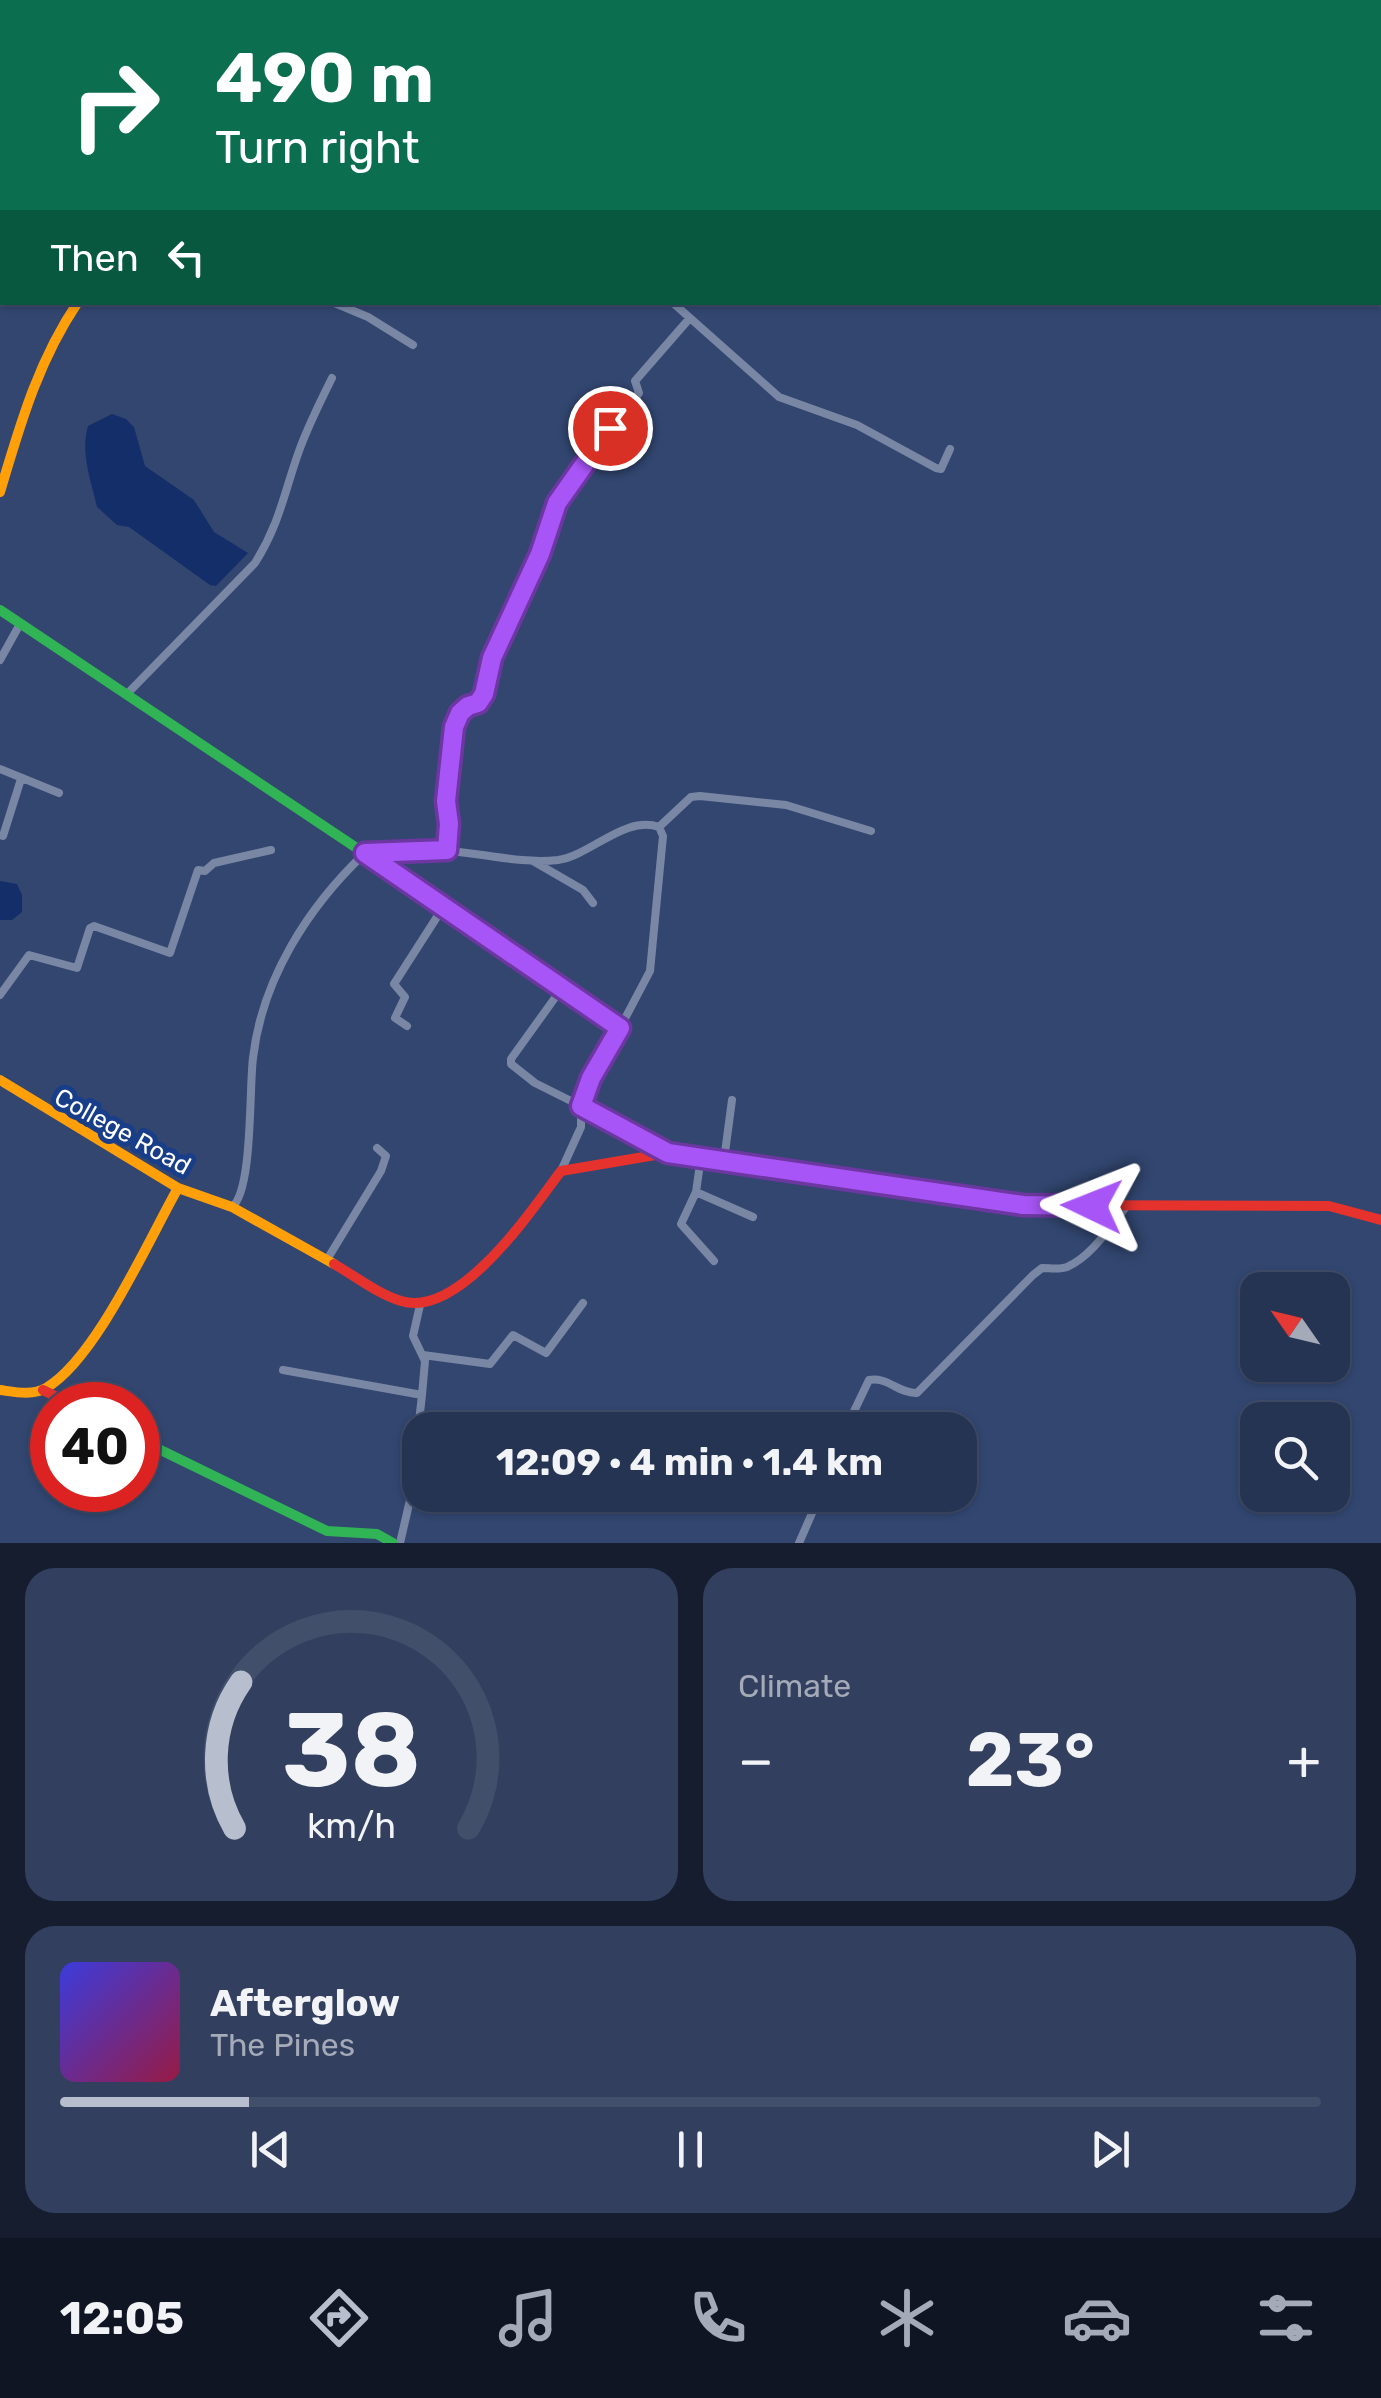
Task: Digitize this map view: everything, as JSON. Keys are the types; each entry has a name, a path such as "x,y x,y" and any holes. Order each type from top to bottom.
{"street":[{"path":"0,492 28,398 55,336 76,305"},
{"path":"340,305 368,316 413,345"},
{"path":"675,305 779,397 857,425 936,468 941,469 950,449"},
{"path":"447,850 448,764 460,713 478,703 484,694 492,658 540,554 557,503 610,428 636,399 639,392 635,381 689,318"},
{"path":"126,696 255,563 285,504 298,454 332,378"},
{"path":"0,610 620,1028"},
{"path":"0,660 20,624"},
{"path":"0,770 59,793"},
{"path":"3,836 21,779"},
{"path":"659,827 692,798 700,796 786,806 871,831"},
{"path":"232,1207 239,1201 244,1180 253,1055 269,990 293,942 365,853 447,850 534,861 562,860 627,830 648,824 659,827"},
{"path":"583,1304 546,1353 513,1336 490,1364 424,1355 414,1343 420,1305 436,1302 452,1292 526,1218 561,1171 582,1127 581,1106 591,1078 650,971 663,836 659,827"},
{"path":"0,995 29,955 77,968 92,926 170,952 197,871 206,871 214,863 271,850"},
{"path":"534,861 583,890 593,902"},
{"path":"407,1026 395,1018 406,996 394,984 444,906"},
{"path":"562,988 511,1064 535,1083 668,1153"},
{"name":"College Road","path":"0,1080 178,1188 232,1207 400,1301 420,1305"},
{"path":"724,1160 732,1100"},
{"path":"328,1258 382,1171 386,1156 377,1148"},
{"path":"561,1171 668,1153 1023,1205 1329,1206 1381,1220"},
{"path":"701,1157 696,1192 681,1224 714,1261"},
{"path":"53,1382 72,1367 96,1336 178,1188"},
{"path":"696,1192 753,1217"},
{"path":"853,1412 870,1380 909,1394 917,1393 1033,1275 1042,1268 1070,1266 1092,1248 1126,1207"},
{"path":"160,1449 327,1531 378,1534 396,1543 410,1500 424,1355"},
{"path":"283,1370 422,1395"},
{"path":"0,1390 30,1392"},
{"path":"799,1543 813,1512"}],"water":[{"path":"112,414 134,427 145,466 194,500 214,532 248,553 216,586 129,527 117,525 97,507 87,466 86,436 88,426"},
{"path":"0,881 17,884 22,895 22,912 12,920 0,920"}],"traffic: fast":[{"path":"0,610 439,903"},
{"path":"160,1450 327,1531 377,1534 393,1543"}],"traffic: slow":[{"path":"0,492 41,370 76,305"},
{"path":"439,903 620,1028 591,1078 581,1106 668,1153"},
{"path":"0,1080 178,1188 232,1207 334,1264"},
{"path":"0,1390 23,1393 46,1388 84,1352 178,1188"}],"traffic: jam":[{"path":"334,1264 392,1298 423,1302 446,1294 492,1258 561,1171 667,1153"},
{"path":"668,1153 1023,1205 1329,1206 1381,1220"}],"route":[{"path":"610,428 557,503 540,554 492,658 482,700 460,713 454,727 448,764 447,850 365,853 620,1028 591,1078 581,1106 668,1153 1023,1205 1092,1206"}]}
